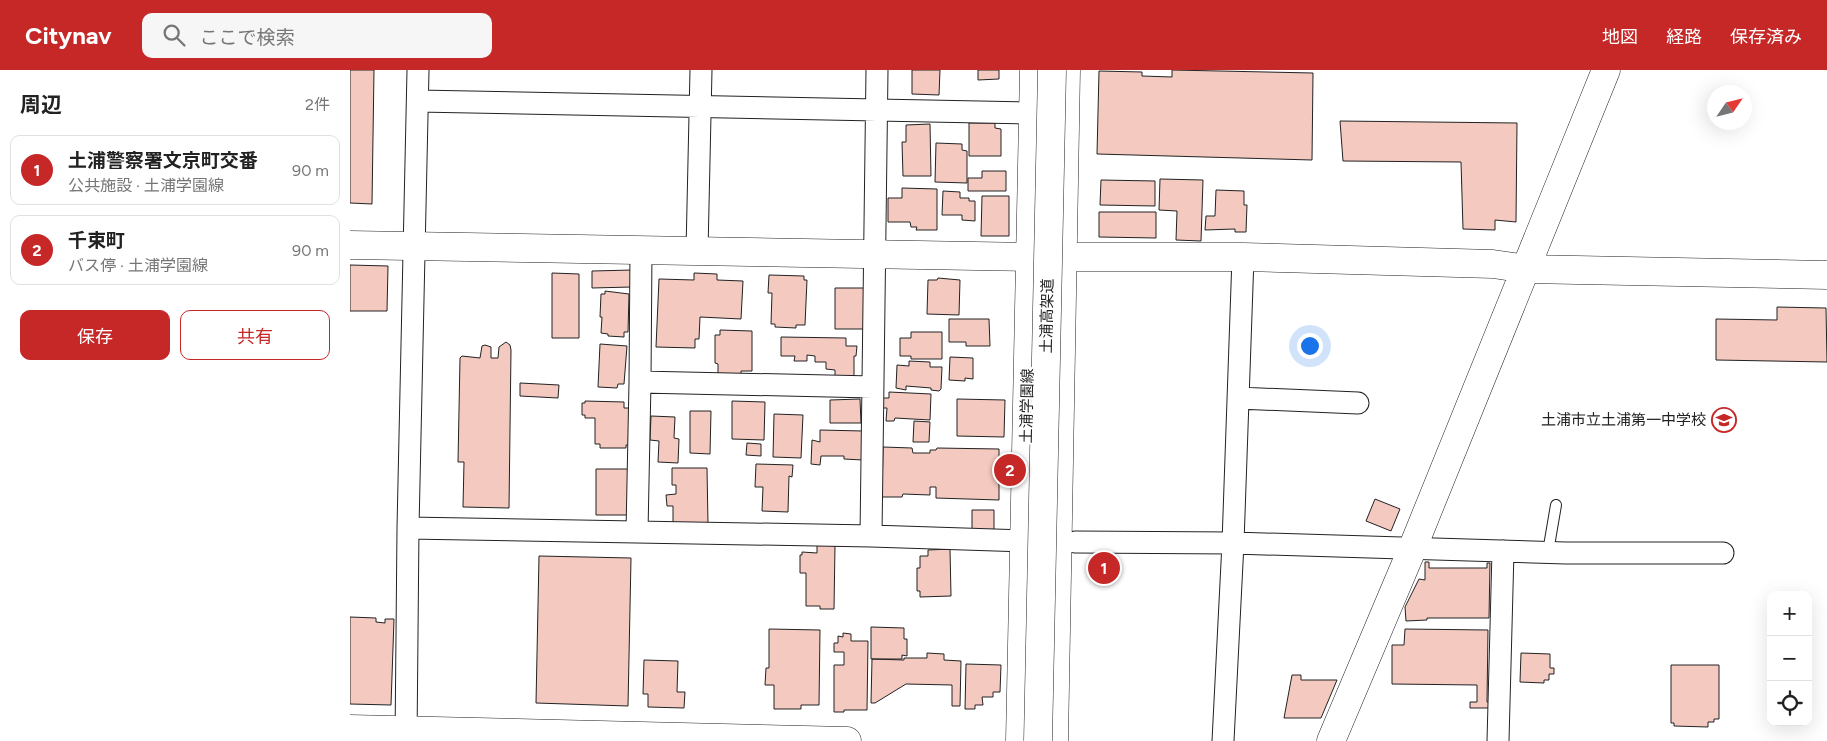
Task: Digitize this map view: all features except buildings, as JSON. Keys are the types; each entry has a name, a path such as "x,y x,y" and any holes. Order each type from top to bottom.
{"main road":[{"name":"土浦学園線","path":"1020,741 1034,70"},
{"name":"土浦高架道","path":"1038,741 1052,70"},
{"path":"1054,741 1066,70"},
{"path":"1330,741 1413,547 1606,70"},
{"path":"350,245 1030,257 1243,257 1493,264 1526,269 1827,275"},
{"path":"350,729 406,736 847,741"}],"street":[{"path":"406,736 408,528 418,70"},
{"path":"698,251 701,70"},
{"path":"871,536 877,70"},
{"path":"418,101 1032,113"},
{"path":"637,532 641,250"},
{"path":"1223,741 1234,542 1243,257"},
{"path":"640,382 873,387"},
{"path":"1238,398 1358,403"},
{"path":"408,528 871,536 1024,542"},
{"path":"1075,542 1234,542 1548,552 1723,553"},
{"path":"1498,741 1503,550"}],"lane":[{"path":"1548,552 1556,505"}],"place":[{"name":"土浦市立土浦第一中学校","path":"1724,420"},
{"name":"千束町","path":"1010,470"},
{"name":"土浦警察署文京町交番","path":"1104,568"}]}
